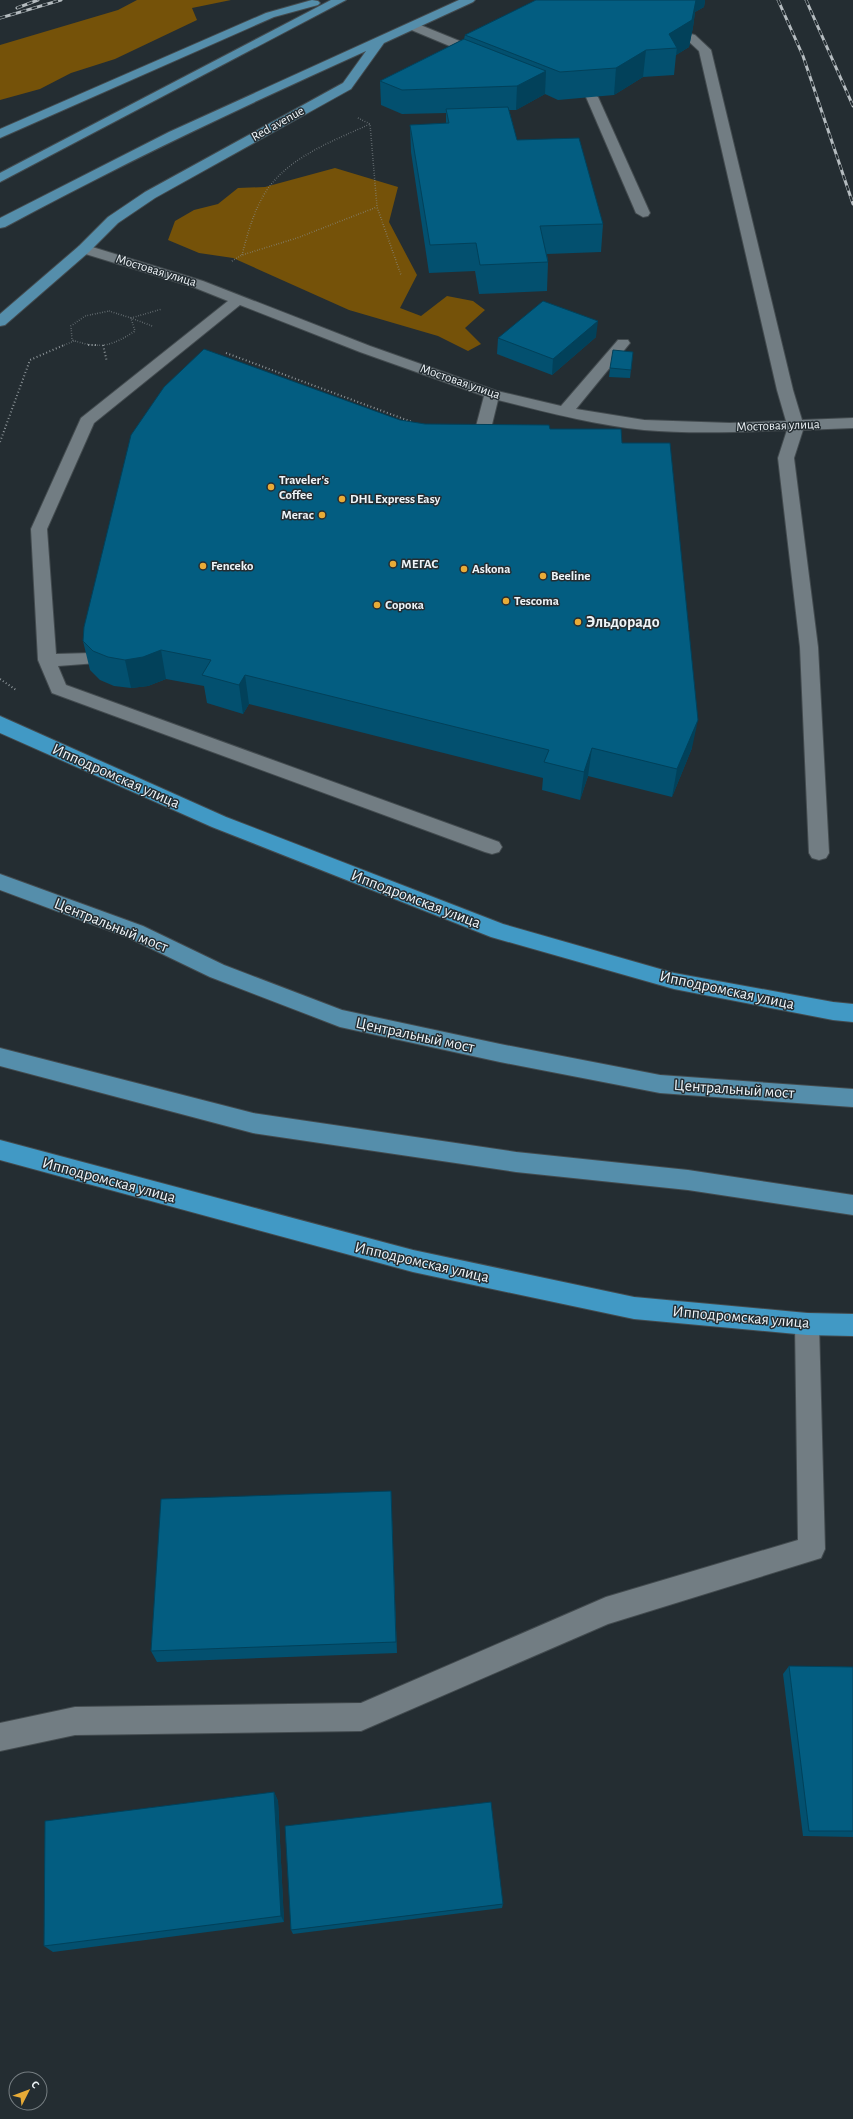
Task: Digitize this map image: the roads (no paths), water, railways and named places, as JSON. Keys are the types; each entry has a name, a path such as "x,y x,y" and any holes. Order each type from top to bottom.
{"highway":[{"name":"Ипподромская улица","path":"0,723 6,728 219,822 498,931 674,981 833,1011 853,1013"},
{"name":"Ипподромская улица","path":"0,1150 412,1261 634,1308 807,1324 853,1325"}],"main road":[{"path":"0,134 270,15 325,0"},
{"path":"0,178 340,0"},
{"path":"0,224 30,207 195,125 469,0"},
{"name":"Red avenue","path":"0,322 84,249 113,220 150,196 347,86 378,42"},
{"name":"Центральный мост","path":"0,882 136,932 217,971 340,1018 500,1053 660,1084 853,1098"},
{"path":"0,1057 253,1123 516,1162 688,1180 853,1205"}],"street":[{"path":"413,26 480,54"},
{"path":"691,38 705,50 785,390 796,427 786,458 809,647 819,853"},
{"path":"592,97 644,213"},
{"name":"Мостовая улица","path":"84,249 198,284 365,349 492,394 565,412 644,425 730,428 796,427 853,423"},
{"path":"239,299 88,421 39,529 47,660 58,689 492,847"},
{"path":"565,412 623,343"},
{"path":"476,455 492,394"},
{"path":"47,660 91,659"},
{"path":"0,1737 75,1722 361,1717 606,1611 812,1549 807,1324"}],"railway":[{"path":"17,8 38,0"},
{"path":"0,18 61,0"},
{"path":"778,0 803,56 853,204"},
{"path":"806,0 853,106"}],"place":[{"name":"Traveler's Coffee","path":"271,487"},
{"name":"DHL Express Easy","path":"342,499"},
{"name":"Мегас","path":"322,515"},
{"name":"МЕГАС","path":"393,564"},
{"name":"Fenceko","path":"203,566"},
{"name":"Askona","path":"464,569"},
{"name":"Beeline","path":"543,576"},
{"name":"Tescoma","path":"506,601"},
{"name":"Сорока","path":"377,605"},
{"name":"Эльдорадо","path":"578,622"}]}
